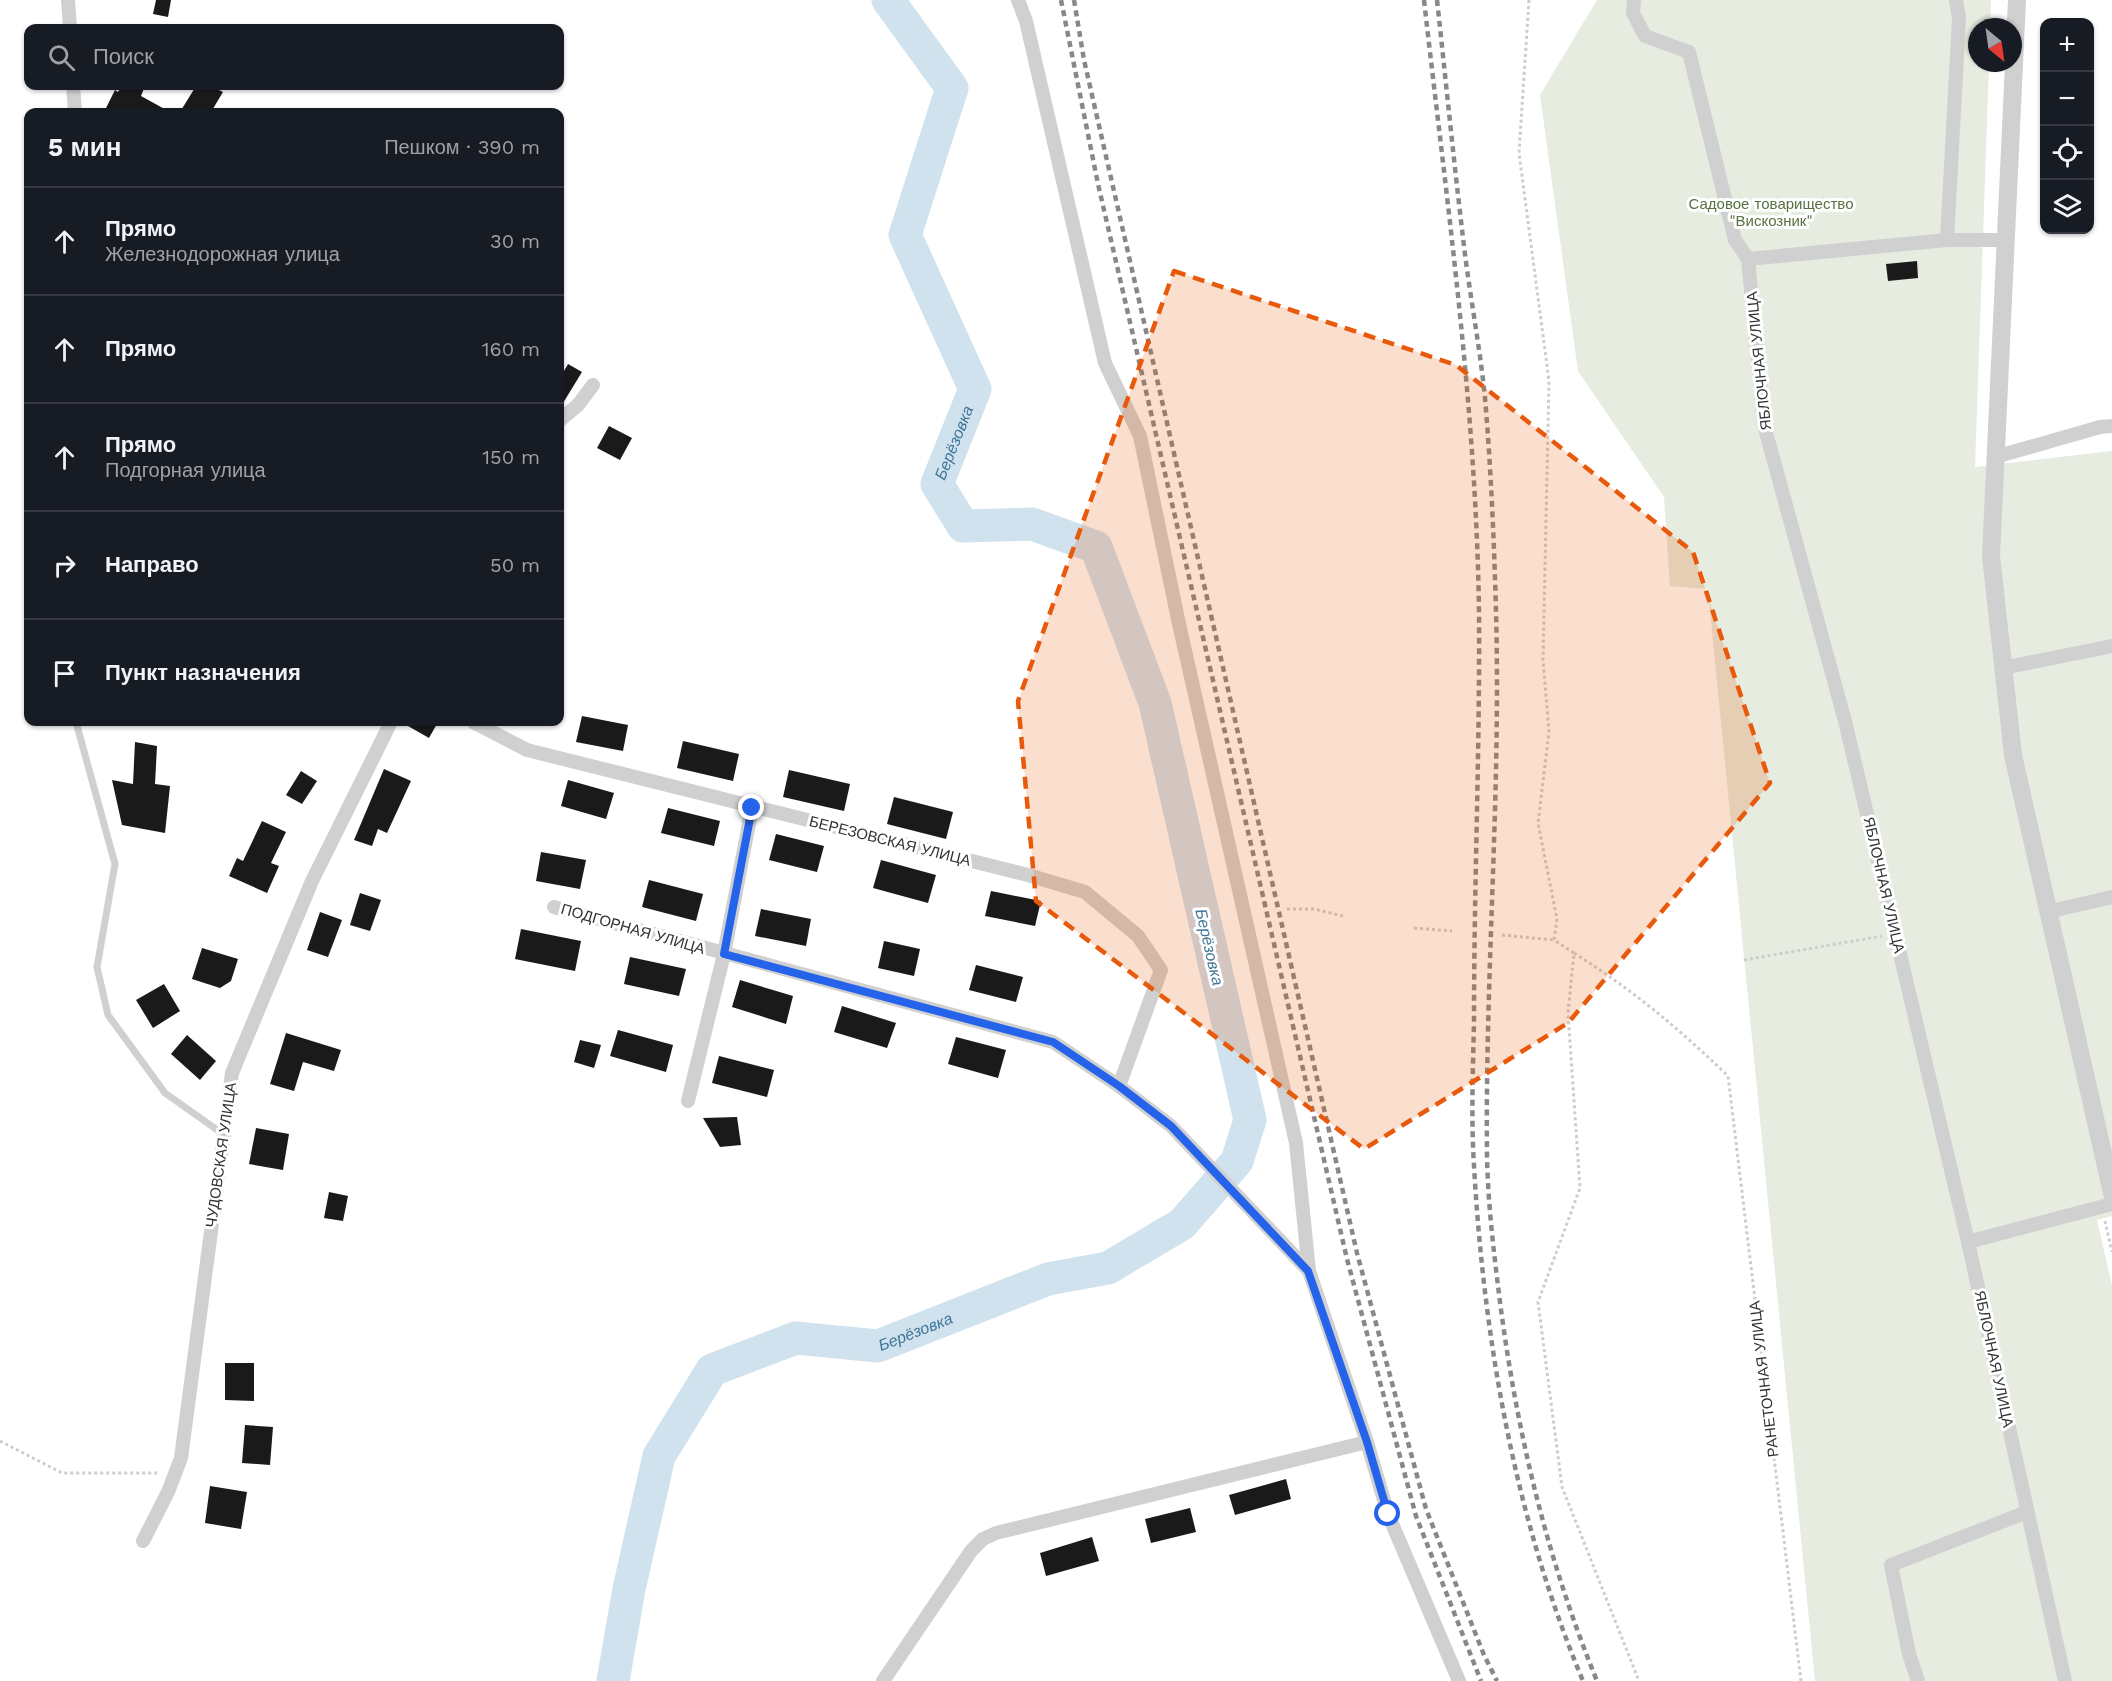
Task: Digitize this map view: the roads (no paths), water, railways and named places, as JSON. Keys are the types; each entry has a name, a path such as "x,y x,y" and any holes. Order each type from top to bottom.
{"street":[{"path":"68,0 70,24"},
{"path":"1018,0 1026,21 1105,363 1140,436 1179,624 1296,1143 1308,1271 1367,1442 1388,1514 1459,1681"},
{"name":"ЯБЛОЧНАЯ УЛИЦА","path":"1634,0 1633,13 1645,36 1689,52 1736,240 1748,259 1764,425 1842,710 1968,1242 2065,1681"},
{"path":"1947,240 1959,18 1956,0"},
{"path":"2017,0 1991,556 2013,755 2112,1193"},
{"path":"73,90 75,108"},
{"path":"1748,259 1947,240 2005,240"},
{"path":"564,417 578,405 593,385"},
{"path":"1995,457 2108,424"},
{"path":"2003,668 2112,646"},
{"name":"ЧУДОВСКАЯ УЛИЦА","path":"143,1541 168,1492 181,1458 232,1073 312,881 389,726"},
{"name":"БЕРЕЗОВСКАЯ УЛИЦА","path":"481,726 527,750 752,808 1028,875 1085,892 1138,936 1161,970 1119,1086"},
{"path":"688,1101 724,954 752,808"},
{"path":"2047,912 2112,897"},
{"name":"ПОДГОРНАЯ УЛИЦА","path":"554,907 1053,1042 1119,1086 1171,1126 1236,1192 1308,1271"},
{"path":"1968,1242 2112,1204"},
{"path":"883,1681 971,1551 983,1539 996,1533 1367,1442"},
{"path":"1918,1681 1909,1654 1891,1565 2027,1512"}],"lane":[{"path":"77,726 115,864 97,968 108,1016 165,1094 223,1134"}],"waterway":[{"name":"Берёзовка","path":"613,1681 629,1589 659,1456 712,1370 796,1338 878,1346 1048,1279 1108,1268 1182,1224 1237,1161 1250,1120 1155,703 1096,547 1032,524 963,526 937,484 975,389 905,235 952,88 888,0"}],"railway":[{"path":"1061,0 1098,184 1347,1259 1416,1516 1481,1681"},
{"path":"1074,0 1084,60 1357,1253 1426,1509 1484,1655 1497,1681"},
{"path":"1424,0 1459,305 1477,534 1479,662 1472,1112 1479,1232 1495,1363 1521,1493 1559,1620 1583,1681"},
{"path":"1437,0 1464,246 1485,398 1493,531 1497,679 1487,1089 1487,1157 1492,1230 1507,1351 1536,1495 1563,1589 1597,1681"}],"park label":[{"name":"Садовое товарищество \"Вискозник\"","path":"1771,212"}]}
